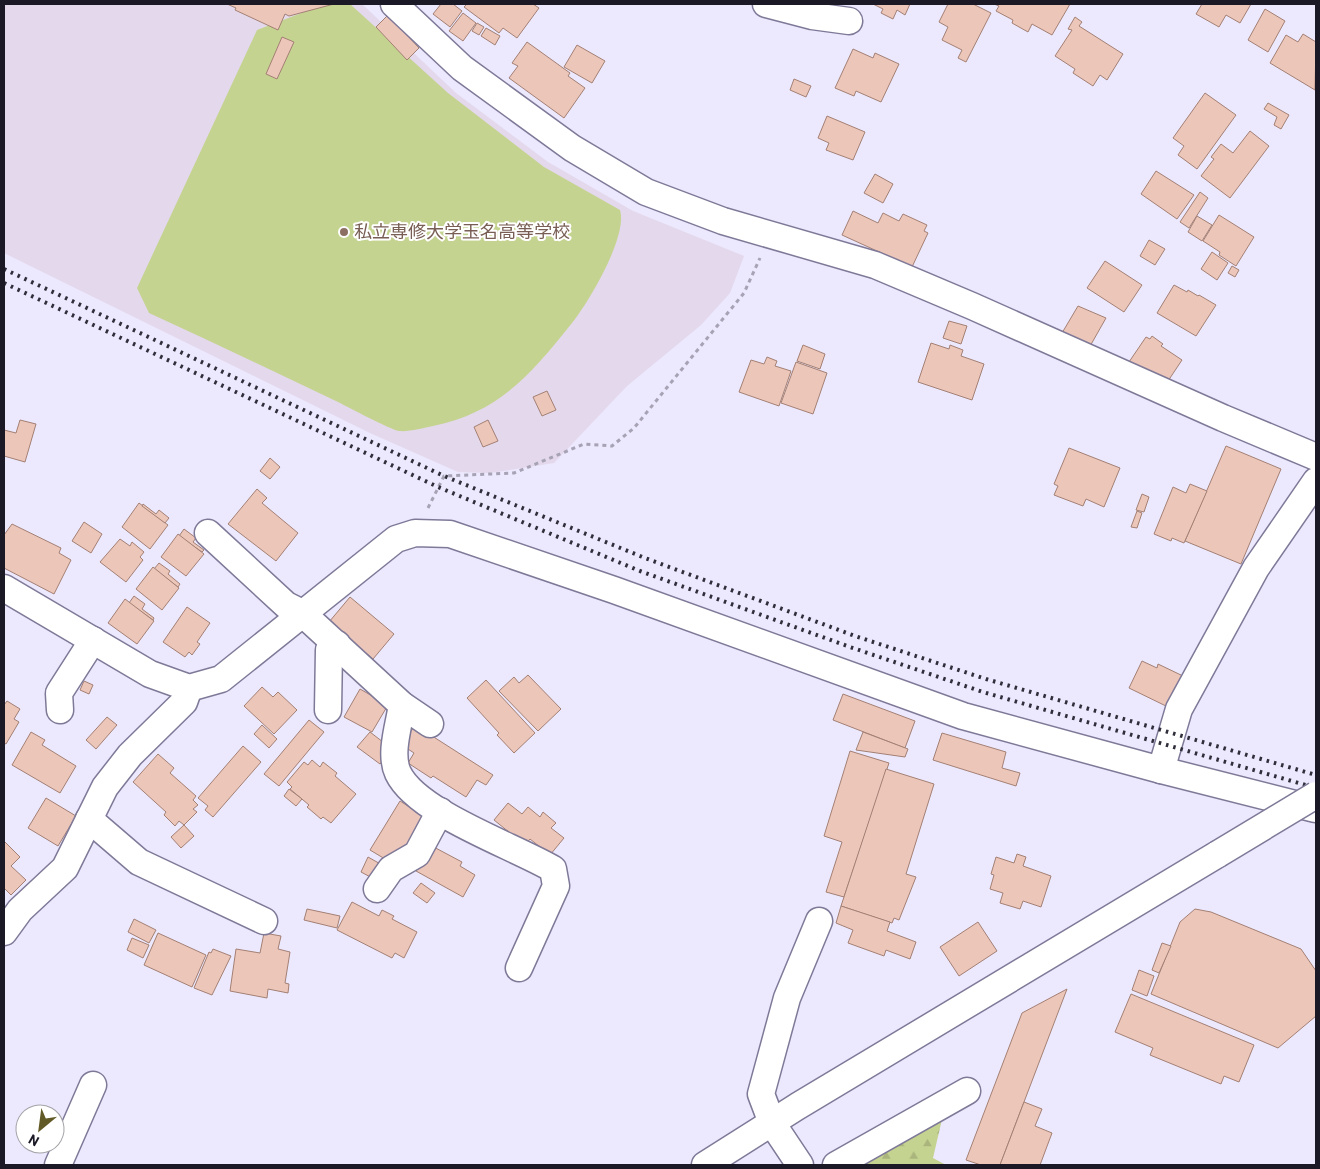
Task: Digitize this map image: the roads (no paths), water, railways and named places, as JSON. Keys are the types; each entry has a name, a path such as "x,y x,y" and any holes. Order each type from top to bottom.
{"street":[{"path":"394,4 462,68 572,148 646,192 724,221 875,265 1316,457"},
{"path":"766,4 812,16 849,21"},
{"path":"1162,770 1179,709 1256,568 1316,481"},
{"path":"208,533 286,605 302,613 337,644 402,705 430,724"},
{"path":"4,588 150,674 189,688 221,680 396,539 415,533 450,534 614,590 963,716 1162,770 1316,809"},
{"path":"60,710 59,694 92,640"},
{"path":"328,710 329,650 337,644"},
{"path":"4,932 20,910 64,868 105,786 130,756 184,702 189,688"},
{"path":"402,705 394,755 398,773 416,794 440,811 553,869 556,886 519,968"},
{"path":"705,1165 1316,795"},
{"path":"377,888 391,869 417,854 440,811"},
{"path":"89,820 139,862 264,921"},
{"path":"800,1165 772,1123 761,1094 787,998 819,921"},
{"path":"58,1165 92,1085"},
{"path":"836,1165 967,1091"}],"railway":[{"path":"4,269 444,476 645,558 855,636 986,679 1316,775"},
{"path":"4,283 438,487 640,571 850,647 983,692 1316,788"}],"place":[{"name":"私立専修大学玉名高等学校","path":"344,232"}]}
